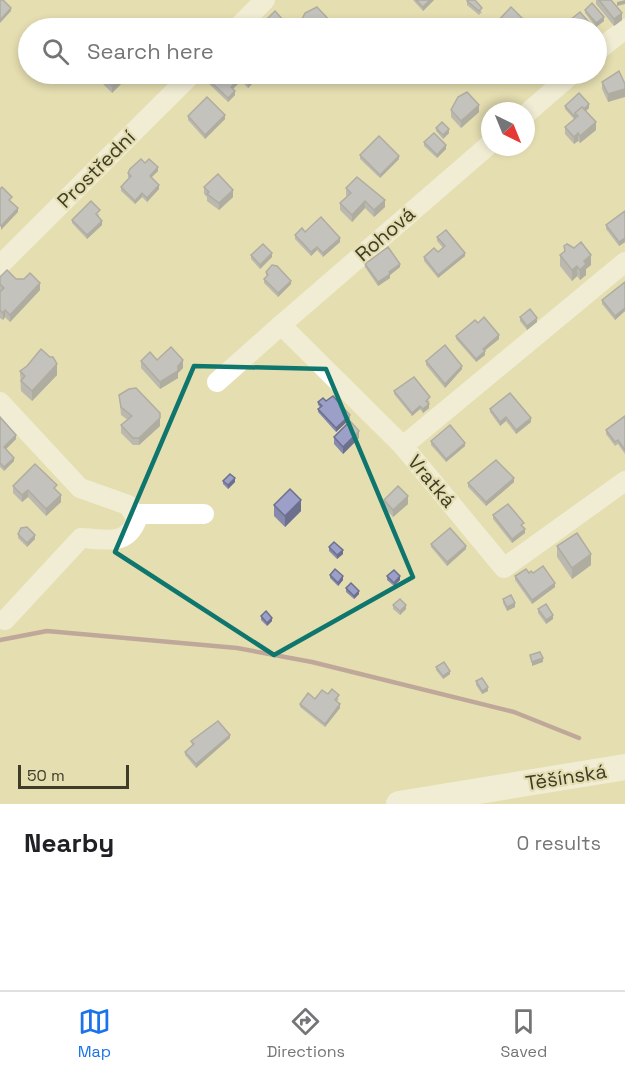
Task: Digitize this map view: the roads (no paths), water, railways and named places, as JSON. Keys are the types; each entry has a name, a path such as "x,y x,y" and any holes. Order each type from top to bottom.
{"main road":[{"name":"Těšínská","path":"399,804 625,767"}],"street":[{"path":"247,18 266,0"},
{"path":"607,44 625,30"},
{"name":"Prostřední","path":"0,265 182,84"},
{"path":"535,106 560,84"},
{"name":"Rohová","path":"217,382 481,152"},
{"name":"Vratká","path":"625,262 403,446 504,568 625,481"},
{"path":"281,325 403,446"},
{"path":"0,402 80,488 128,505 137,519 133,531 119,540 81,538 5,620"},
{"path":"134,514 204,514"}],"waterway":[{"path":"0,640 47,631 237,648 312,662 514,712 579,738"}]}
